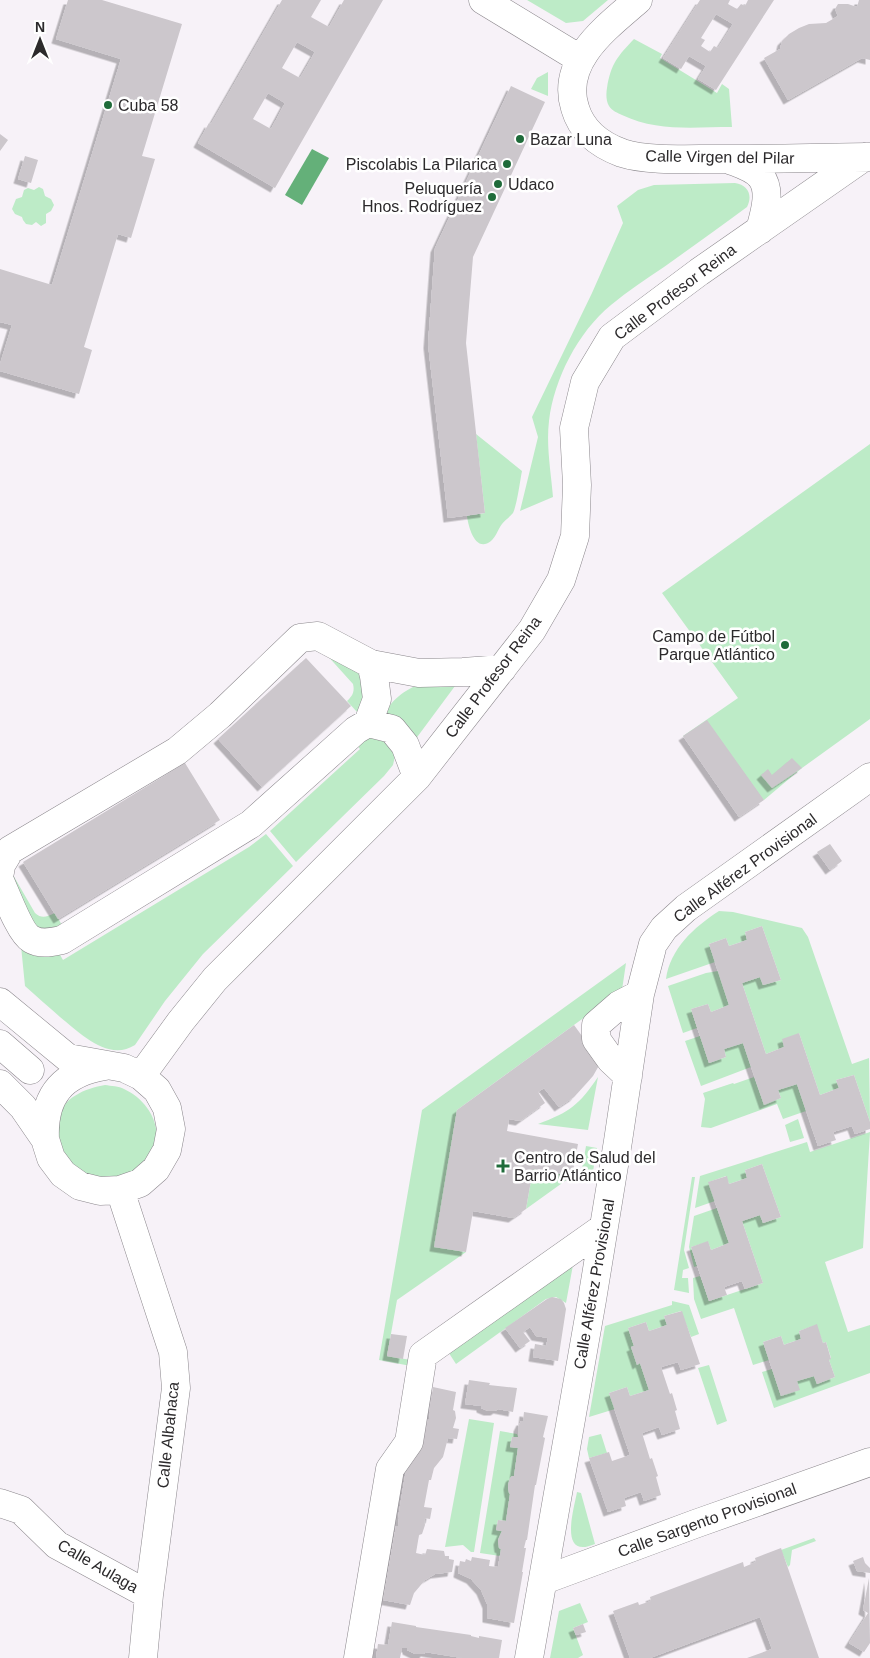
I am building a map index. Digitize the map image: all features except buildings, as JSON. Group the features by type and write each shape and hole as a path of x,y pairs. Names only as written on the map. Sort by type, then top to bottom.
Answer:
{"street":[{"path":"483,0 580,59"},
{"name":"Calle Virgen del Pilar","path":"638,0 596,39 580,59 574,76 573,103 577,114 590,135 624,153 669,159 867,157"},
{"name":"Calle Profesor Reina","path":"141,1076 181,1021 215,979 417,778 532,630 560,580 575,536 577,485 574,428 585,382 612,337 699,272 867,157"},
{"path":"728,159 747,167 761,177 766,191 765,211 760,230"},
{"path":"0,872 0,865 10,850 177,751 220,714 300,638 318,636 371,664 419,673 502,669"},
{"path":"368,723 377,699 371,664"},
{"path":"0,881 23,932 32,940 45,943 62,940 251,824 356,730 368,723 399,689 419,673"},
{"path":"368,723 392,729 405,744 417,778"},
{"name":"Calle Alférez Provisional","path":"530,1658 604,1228 600,1191 628,1076 640,994 653,944 664,928 686,908 870,777"},
{"path":"628,1076 611,1060 596,1039 596,1024 619,1005 640,994"},
{"path":"0,1002 68,1058 124,1068 141,1076 157,1090 167,1108 171,1130 167,1150 156,1169 140,1183 120,1190 100,1191 80,1186 63,1174 51,1158 45,1140 24,1106 0,1084"},
{"path":"0,1044 30,1070"},
{"path":"45,1140 44,1121 49,1104 58,1089 71,1077 87,1069 105,1066"},
{"name":"Calle Albahaca","path":"120,1190 173,1352 176,1388 149,1595 143,1658"},
{"path":"358,1658 390,1470 408,1442 423,1356 604,1228"},
{"name":"Calle Sargento Provisional","path":"544,1580 694,1524 870,1462"},
{"name":"Calle Aulaga","path":"0,1503 21,1510 57,1545 149,1595"}],"shaded area":[{"path":"527,0 608,0 583,21 566,23"},
{"path":"634,39 662,54 660,58 717,93 722,84 729,89 732,127 690,128 662,126 635,120 612,109 608,104 606,95 611,72 619,55"},
{"path":"548,72 548,96 531,89 537,78"},
{"path":"312,149 329,158 302,205 285,195"},
{"path":"735,183 743,186 748,191 749,203 747,207 617,300 599,316 578,342 569,357 556,389 549,421 548,449 553,497 520,511 538,437 532,417 592,293 623,223 617,206 638,190 654,185"},
{"path":"39,187 43,189 45,196 51,199 54,205 51,211 46,214 46,223 41,226 36,222 32,225 26,224 22,217 15,214 12,209 16,199 22,197 24,190 28,188 34,190"},
{"path":"476,434 522,471 513,513 502,524 493,539 485,544 481,544 473,537 467,516 485,513"},
{"name":"Campo de Fútbol Parque Atlántico","path":"870,444 870,719 802,768 764,800 683,736 738,698 662,593"},
{"path":"316,643 365,667 366,705 357,712 347,701 353,694 353,684"},
{"path":"421,684 453,684 455,686 412,744 385,717 390,706 399,696"},
{"path":"364,736 388,742 395,756 393,765 296,862 270,831 360,749 354,742"},
{"path":"266,834 293,866 203,954 165,1001 135,1045 115,1050 95,1043 76,1031 25,986 21,946 56,948 63,960 249,847"},
{"path":"9,868 35,913 44,917 55,913 63,927 52,933 33,930"},
{"path":"719,911 733,912 802,928 808,937 852,1064 869,1058 870,1122 854,1075 836,1080 839,1088 820,1095 799,1033 784,1047 766,1054 742,983 760,977 763,985 781,980 762,926 745,932 747,940 729,946 726,938 709,944 715,962 666,979 672,958 685,940 701,924"},
{"path":"626,963 622,990 457,1110 435,1247 466,1252 397,1300 387,1356 411,1360 411,1366 379,1360 422,1110"},
{"path":"718,971 729,1005 711,1012 708,1004 691,1009 697,1028 683,1033 668,986 706,973"},
{"path":"700,1036 709,1063 726,1057 724,1049 743,1043 751,1067 701,1086 685,1041"},
{"path":"598,1077 588,1130 538,1124 558,1116 573,1106"},
{"path":"754,1077 764,1104 781,1098 778,1090 797,1084 806,1111 783,1119 777,1104 711,1128 701,1127 705,1099 703,1093"},
{"path":"105,1085 122,1088 144,1104 156,1126 156,1142 139,1173 90,1183 57,1148 58,1120 64,1106 75,1095"},
{"path":"798,1119 804,1138 790,1142 785,1125"},
{"path":"870,1132 863,1248 825,1262 848,1332 870,1325 870,1373 774,1408 762,1372 772,1369 781,1396 797,1381 814,1376 817,1384 835,1377 829,1360 831,1358 826,1342 823,1343 816,1325 799,1331 801,1339 784,1345 781,1336 763,1342 769,1360 753,1365 734,1308 701,1319 694,1299 693,1278 700,1276 709,1301 763,1283 742,1221 760,1215 763,1223 781,1217 762,1164 745,1170 747,1178 729,1184 726,1176 709,1182 715,1201 695,1208 700,1176 807,1142 810,1152"},
{"path":"586,1146 597,1148 591,1183 580,1181"},
{"path":"533,1169 572,1176 526,1209"},
{"path":"692,1177 695,1177 684,1250 689,1268 683,1270 682,1278 688,1278 689,1293 674,1290"},
{"path":"717,1208 729,1243 711,1250 708,1242 691,1247 697,1266 694,1267 689,1247 694,1216"},
{"path":"575,1254 566,1303 556,1297 546,1299 456,1364 445,1347"},
{"path":"672,1301 689,1305 699,1334 691,1337 681,1311 664,1316 667,1325 649,1331 646,1322 628,1328 634,1346 631,1347 637,1364 640,1363 649,1390 630,1396 627,1387 609,1393 615,1409 589,1417 605,1326 672,1305"},
{"path":"709,1365 727,1421 717,1425 698,1368"},
{"path":"469,1419 494,1423 474,1552 471,1552 463,1545 445,1547"},
{"path":"500,1431 517,1434 518,1437 512,1437 510,1447 518,1448 514,1476 512,1476 508,1484 510,1494 506,1521 498,1520 496,1530 502,1531 498,1540 499,1548 501,1549 500,1556 480,1553"},
{"path":"601,1434 607,1453 589,1458 587,1449 589,1437"},
{"path":"577,1492 581,1493 595,1544 583,1547 576,1545 572,1539 571,1530"},
{"path":"814,1538 816,1541 792,1550 788,1567 781,1550"},
{"path":"580,1603 588,1622 573,1628 583,1655 578,1658 550,1658 559,1611"}],"place":[{"name":"Cuba 58","path":"108,105"},
{"name":"Bazar Luna","path":"520,139"},
{"name":"Piscolabis La Pilarica","path":"507,164"},
{"name":"Udaco","path":"498,184"},
{"name":"Peluquería Hnos. Rodríguez","path":"492,197"},
{"name":"Campo de Fútbol Parque Atlántico","path":"785,645"},
{"name":"Centro de Salud del Barrio Atlántico","path":"503,1166"}]}
